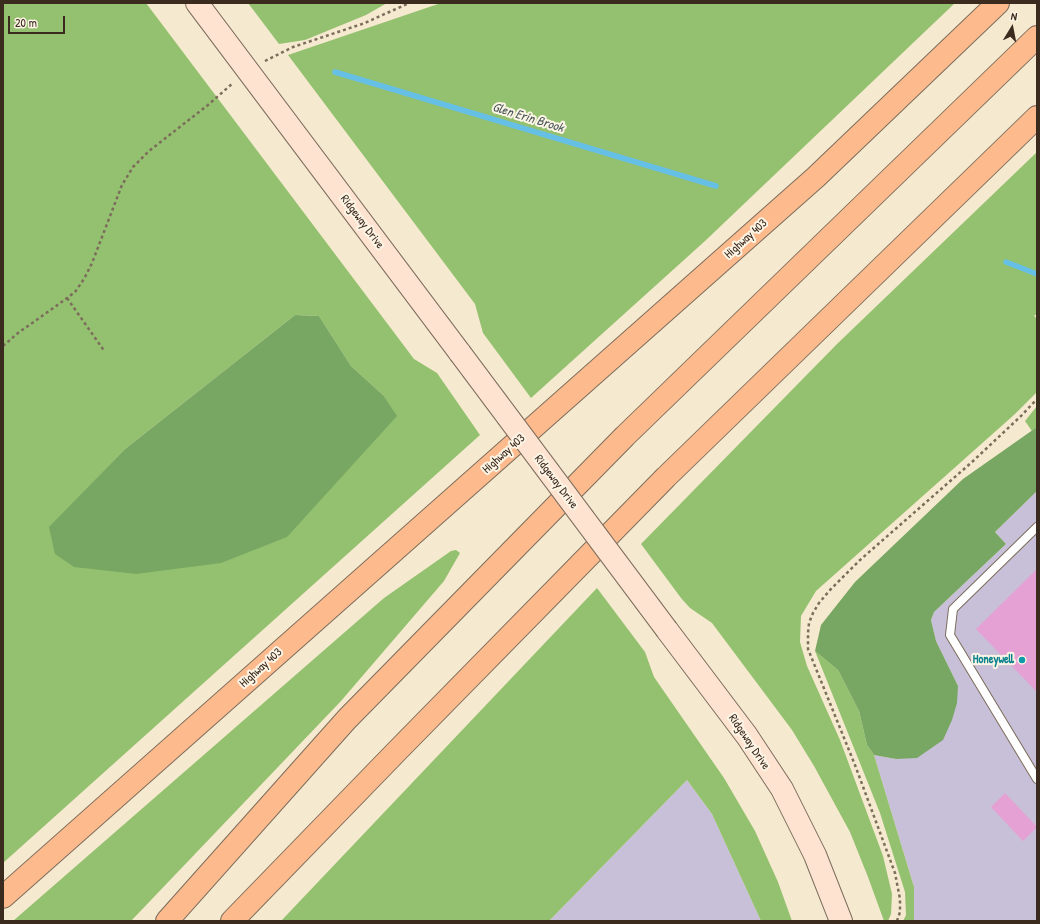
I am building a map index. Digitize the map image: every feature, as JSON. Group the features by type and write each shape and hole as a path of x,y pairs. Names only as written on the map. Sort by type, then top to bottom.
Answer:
{"highway":[{"name":"Highway 403","path":"3,897 816,177 998,3"},
{"path":"167,921 347,719 625,436 1037,37"},
{"path":"232,921 666,477 1037,117"}],"street":[{"name":"Ridgeway Drive","path":"197,3 747,736 782,789 815,855 841,921"}],"lane":[{"path":"1037,527 953,609 950,635 1037,779"}],"path":[{"path":"3,346 75,292 90,268 116,198 124,181 133,167 149,151 208,105 248,70 293,47 365,23 408,3"},
{"path":"67,298 105,352"},
{"path":"897,921 900,912 900,899 895,873 855,765 808,649 808,633 810,623 813,613 819,603 860,560 972,462 1037,399"}],"shaded area":[{"path":"1037,491 1037,921 914,921 914,887 874,755 896,759 958,686 936,641 931,620 934,612 1006,544 995,532"},
{"path":"687,780 712,814 761,921 549,921"}],"green space":[{"path":"3,3 146,3 414,359 437,373 480,435 3,863","holes":["295,315 319,316 351,366 383,395 50,527 125,449"]},
{"path":"248,3 387,3 366,15 305,40 279,44"},
{"path":"441,3 955,3 705,241 531,398 483,333 475,304 288,55"},
{"path":"1037,152 1037,315 1034,315 1037,320 1037,392 1015,414 816,591 801,616 800,642 807,666 840,740 883,856 892,894 891,914 888,921 884,921 850,832 814,766 792,730 712,623 690,608 681,598 641,544 837,344"},
{"path":"295,315 319,316 351,366 383,395 397,416 287,537 221,563 136,574 74,567 55,554 49,527 125,449"},
{"path":"1037,406 1037,427 1032,431 1025,421"},
{"path":"1037,427 1037,491 995,532 1006,544 934,612 931,620 936,641 958,686 957,703 952,720 943,740 917,758 896,759 874,755 867,745 859,711 838,670 815,651 821,625 855,582 963,479"},
{"path":"456,550 460,553 444,581 341,701 131,921 13,921 384,598 451,551"},
{"path":"597,588 645,652 654,677 724,778 755,831 778,882 792,921 761,921 712,814 687,780 549,921 281,921"},
{"path":"815,651 838,670 859,711 867,745 874,755 914,887 914,921 903,921 906,915 905,892 880,813"}],"building":[{"name":"Honeywell","path":"1037,569 1037,692 976,629"},
{"path":"1005,793 1037,827 1023,841 991,807"}],"waterway":[{"name":"Glen Erin Brook","path":"335,72 716,186"},
{"name":"Glen Erin Brook","path":"1006,262 1037,274"}],"place":[{"name":"Honeywell","path":"1022,660"}]}
